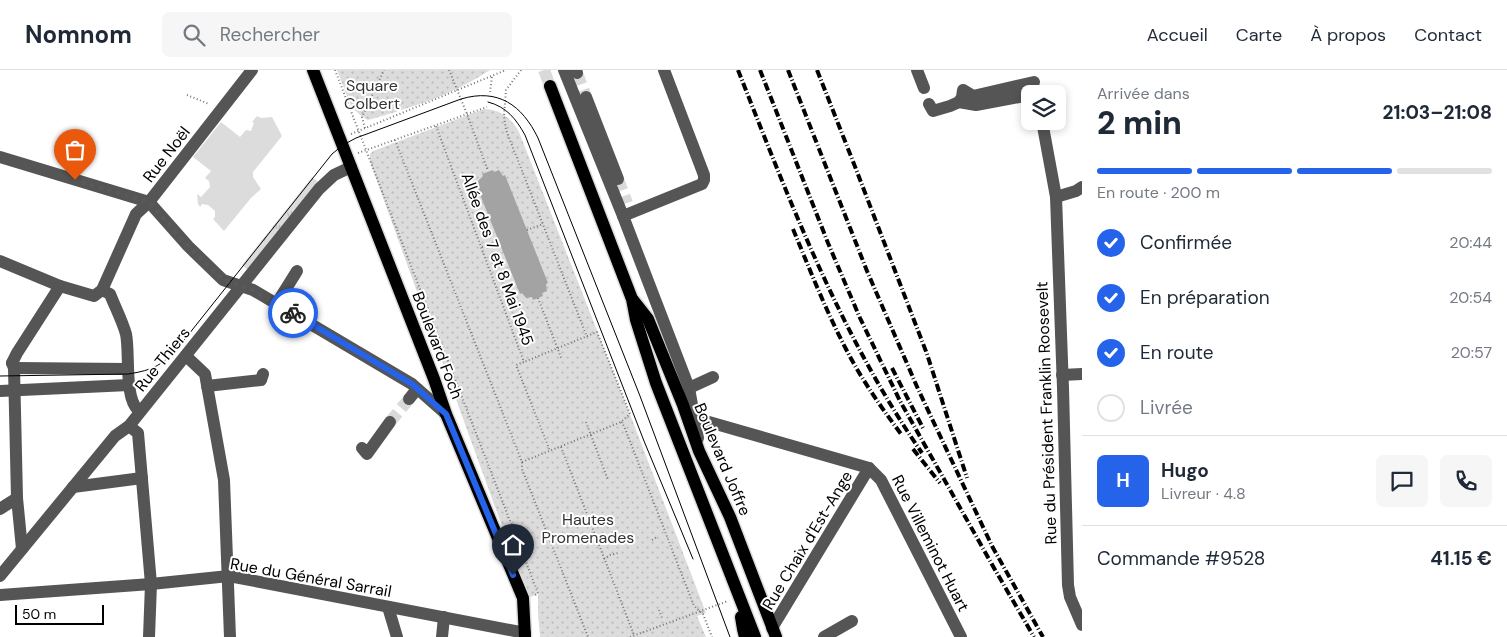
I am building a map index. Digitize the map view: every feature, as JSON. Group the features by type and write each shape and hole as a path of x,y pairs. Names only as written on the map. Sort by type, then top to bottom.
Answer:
{"main road":[{"name":"Boulevard Foch","path":"313,70 446,414 523,598 525,635"},
{"name":"Boulevard Joffre","path":"550,86 632,299 636,320 656,383 735,584 733,599"},
{"name":"Boulevard Joffre","path":"632,299 648,319 700,451 730,517 774,633"},
{"path":"733,599 746,637"},
{"path":"733,599 755,637"}],"street":[{"name":"Rue Noël","path":"102,290 136,214 149,202 252,70"},
{"path":"627,211 693,182 702,184 704,180 704,175 664,70"},
{"path":"917,70 924,88"},
{"path":"569,71 627,211 689,388 700,451"},
{"path":"930,104 933,110 950,106 961,96 973,96 1034,82"},
{"path":"961,96 976,105 1021,97"},
{"path":"586,97 618,179"},
{"name":"Rue du Président Franklin Roosevelt","path":"1044,130 1056,197 1072,375 1068,585 1070,597 1082,624"},
{"path":"0,157 149,202 188,246 223,280 253,290 277,303 446,414"},
{"name":"Rue Thiers","path":"0,576 115,436 129,426 319,189 334,175 351,166"},
{"path":"1056,197 1076,191 1082,187"},
{"path":"0,261 60,286 94,296 102,290 110,294 126,335 129,385 134,406 138,410"},
{"path":"277,303 297,271"},
{"path":"22,549 17,498 14,391 9,365 60,286"},
{"path":"186,356 204,374 224,480 230,637"},
{"path":"9,365 127,369"},
{"path":"207,386 261,380 263,374"},
{"path":"689,388 713,377"},
{"path":"413,391 434,379"},
{"path":"0,391 129,385"},
{"name":"Rue Villeminot Huart","path":"695,418 869,468 881,480 961,637"},
{"path":"362,448 367,454 390,422"},
{"path":"129,426 138,433 150,584 148,637"},
{"name":"Rue Chaix d'Est-Ange","path":"774,633 869,468"},
{"path":"73,487 142,478"},
{"path":"0,509 17,498"},
{"name":"Rue du Général Sarrail","path":"0,595 229,576 444,617 525,635"},
{"path":"388,607 397,637"},
{"path":"442,637 444,617"},
{"path":"824,637 852,622"}],"path":[{"path":"335,70 538,593 528,598 523,598"},
{"path":"365,128 362,117 384,70"},
{"path":"449,70 488,171"},
{"path":"347,135 506,70"},
{"path":"521,70 506,90 504,116 506,130 587,337"},
{"path":"490,92 492,76"},
{"path":"187,94 220,111"},
{"path":"358,154 487,107"},
{"name":"Allée des 7 et 8 Mai 1945","path":"436,126 524,362 516,365 550,451"},
{"path":"395,140 522,462 522,469 588,637"},
{"path":"527,230 543,224"},
{"path":"482,247 499,241"},
{"path":"538,298 562,360"},
{"path":"522,462 621,422 630,414 597,332 524,362"},
{"path":"586,422 608,480"},
{"path":"621,422 694,606 702,614 712,637"},
{"path":"561,447 634,636"},
{"path":"652,540 657,537"},
{"path":"604,559 610,555 618,554"},
{"path":"630,637 733,599"},
{"path":"659,610 662,618"}],"green space":[{"name":"Square Colbert","path":"337,70 490,70 446,94 368,120 351,106"},
{"name":"Hautes Promenades","path":"484,109 490,109 504,115 519,132 706,613 697,616 706,637 540,637 538,594 528,598 370,162 370,154 373,151"},
{"path":"257,116 261,118 272,117 282,136 253,172 253,177 261,189 251,198 224,231 213,219 215,211 208,205 202,204 200,207 198,204 197,194 201,197 210,187 209,181 205,178 211,171 193,157 221,122 240,137 246,130 251,131 254,123 252,122"},
{"path":"312,177 319,183 249,271 242,265"}],"shaded area":[{"path":"493,170 494,172 499,170 503,176 505,175 548,283 546,284 547,291 542,293 543,296 533,300 532,297 526,298 522,293 520,294 477,187 479,186 478,181 483,176 482,174"}],"tunnel":[{"path":"544,70 550,86"},
{"path":"577,73 586,97"},
{"path":"618,179 627,203"},
{"path":"390,422 409,399"}],"tram line":[{"path":"0,376 128,374 145,371 158,365 169,357 181,344 332,154 343,145 356,138 461,99 474,96 497,98 516,108 532,126 538,138 640,396 730,637"},
{"path":"488,102 506,110 525,135 644,441 693,559"}],"railway":[{"path":"738,70 777,169 842,315 866,362 922,453"},
{"path":"760,70 828,243 860,318 900,401 1034,637"},
{"path":"788,70 867,271 918,389 992,546 1043,637"},
{"path":"817,70 927,354 967,478"},
{"path":"793,229 825,306 847,351 872,393 901,434"},
{"path":"892,368 924,430"},
{"path":"913,449 940,483"}],"way so far":[{"path":"75,180 149,202 188,246 223,280 253,290 293,313"}],"route":[{"path":"293,313 412,384 446,414 513,575"}]}
